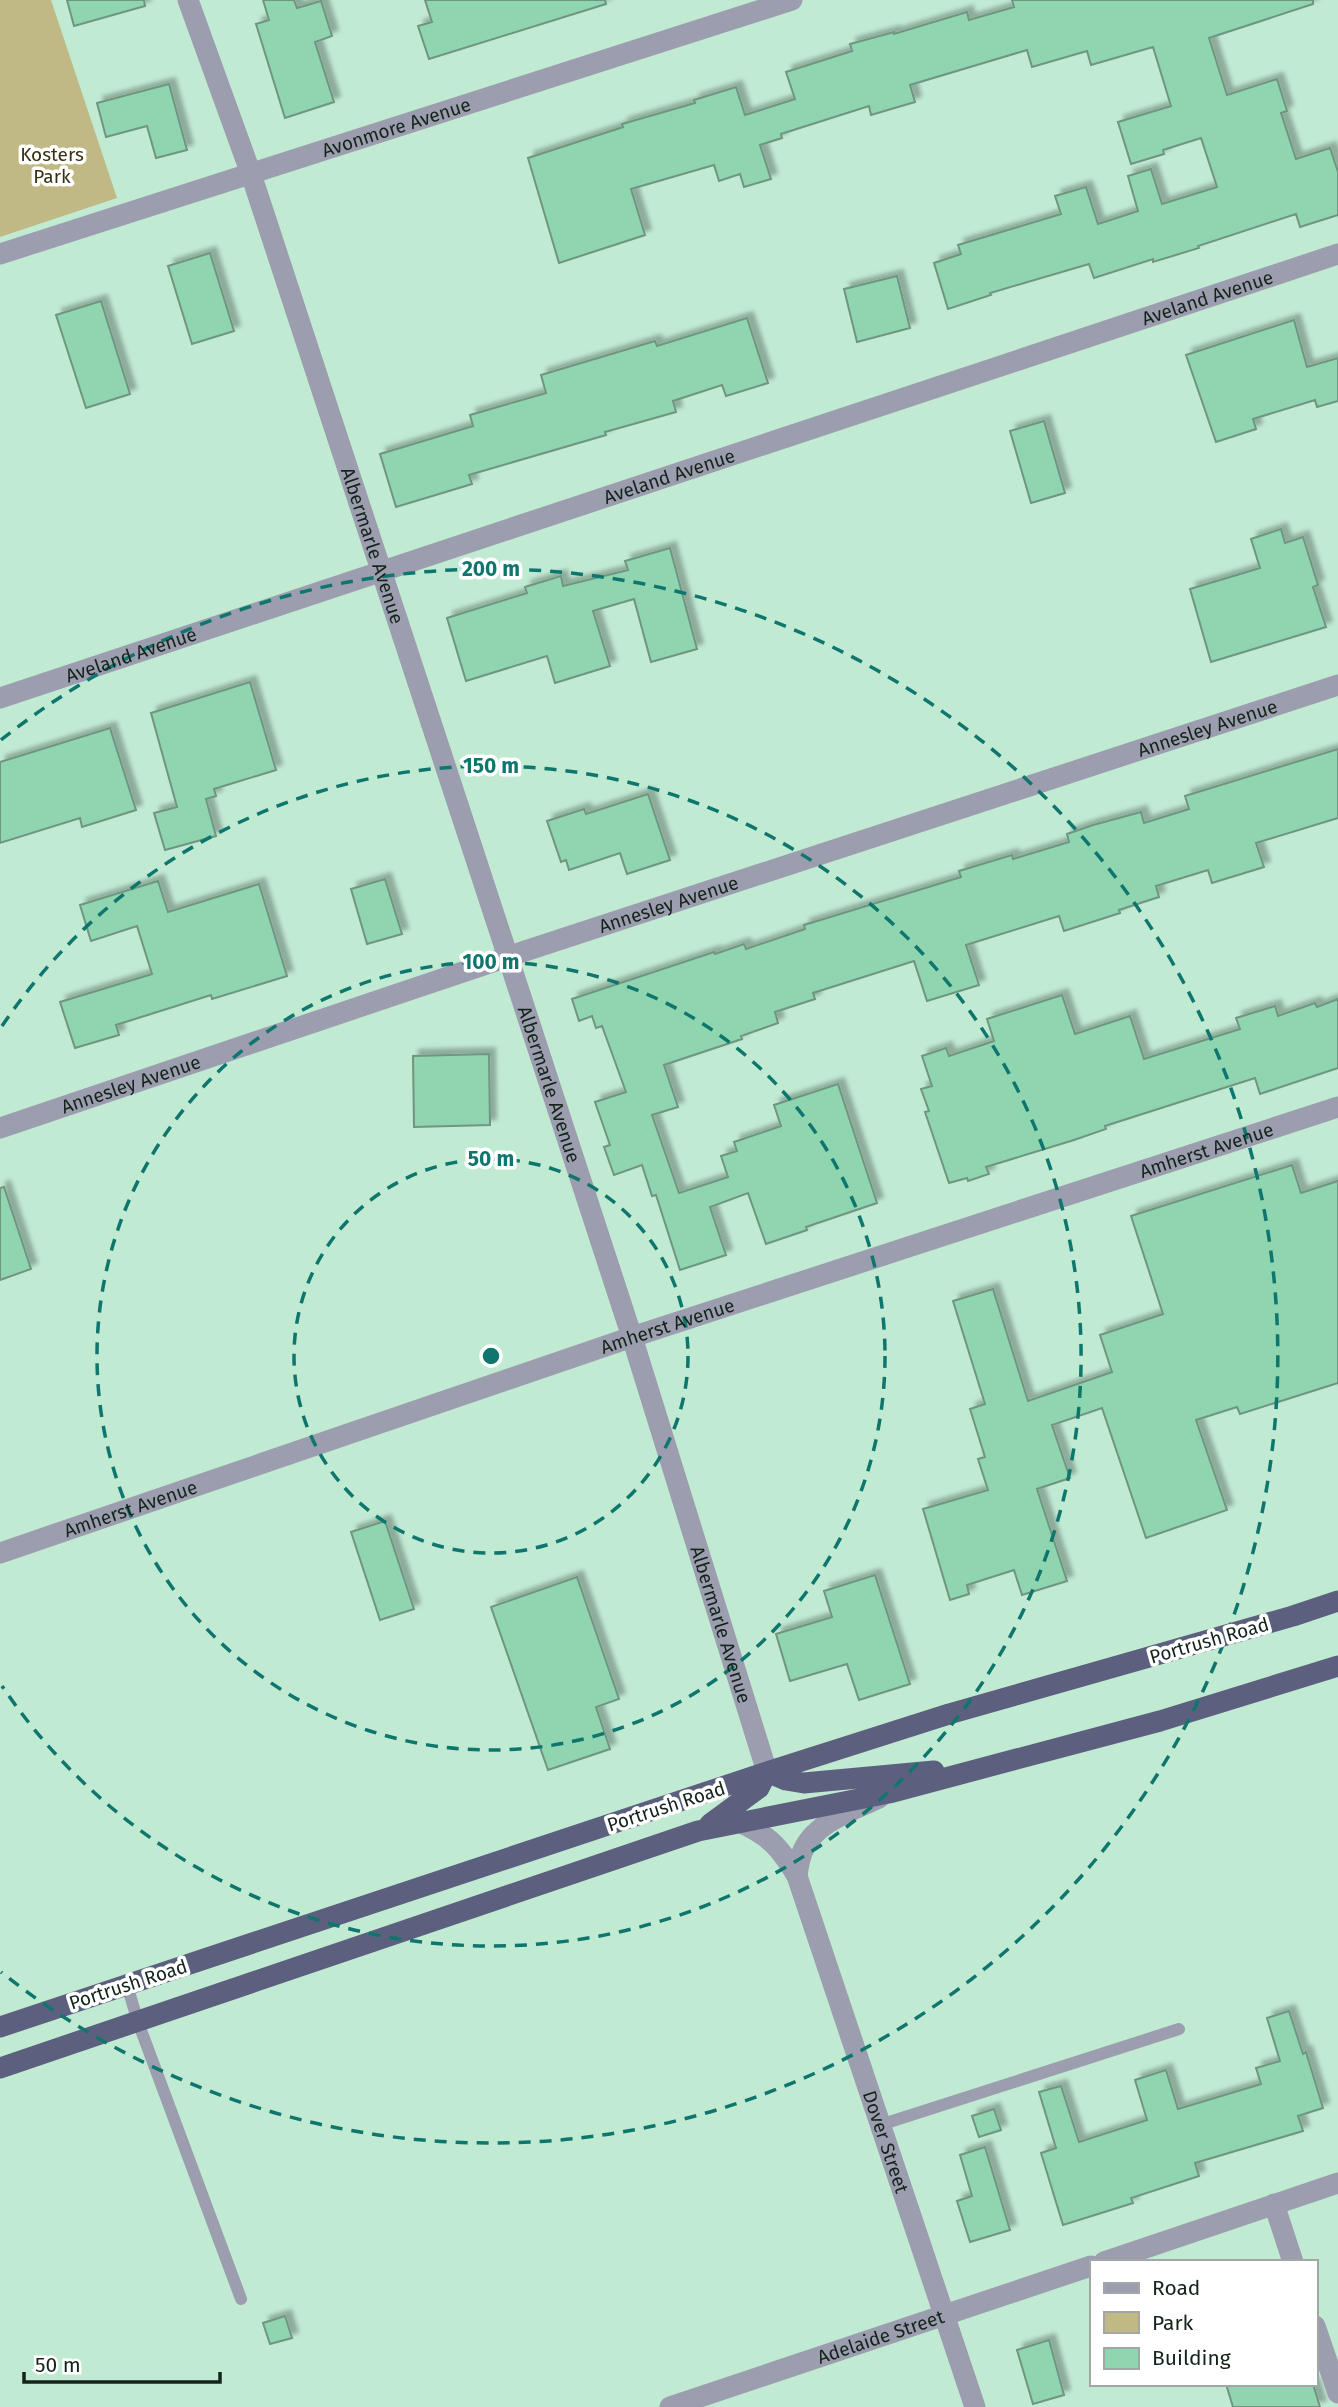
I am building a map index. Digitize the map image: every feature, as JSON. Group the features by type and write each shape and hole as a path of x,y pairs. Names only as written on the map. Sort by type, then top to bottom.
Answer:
{"highway":[{"name":"Portrush Road","path":"0,2027 766,1772 950,1714 1338,1601"},
{"name":"Portrush Road","path":"0,2068 698,1831 889,1793 1160,1721 1338,1666"},
{"path":"698,1831 759,1788 766,1772 786,1780 804,1783 990,1766"}],"street":[{"name":"Albermarle Avenue","path":"188,0 251,174 632,1337 766,1772"},
{"name":"Avonmore Avenue","path":"0,254 792,0"},
{"name":"Aveland Avenue","path":"0,698 1338,254"},
{"name":"Annesley Avenue","path":"0,1128 508,957 1338,685"},
{"name":"Amherst Avenue","path":"0,1553 632,1337 1338,1107"},
{"path":"797,1876 802,1851 817,1832 827,1824 889,1793"},
{"name":"Dover Street","path":"741,1823 757,1830 781,1849 797,1876 975,2407"},
{"path":"1110,2260 1338,2183"},
{"path":"1274,2204 1292,2260"},
{"name":"Adelaide Street","path":"670,2407 1090,2266"},
{"path":"1317,2332 1338,2393"}],"lane":[{"path":"127,1985 138,2022 241,2299"},
{"path":"880,2125 1179,2029"}],"green space":[{"name":"Kosters Park","path":"0,0 51,0 117,198 0,237"}],"building":[{"path":"67,0 144,0 145,6 74,26"},
{"path":"263,0 294,0 297,8 321,1 332,36 315,42 334,102 285,118 256,24 269,20"},
{"path":"425,0 605,0 606,4 429,59 418,26 432,22"},
{"path":"1012,0 1313,0 1313,4 1209,38 1227,95 1277,79 1287,111 1281,113 1296,159 1330,148 1338,172 1338,215 1300,227 1296,214 1153,262 1153,259 1094,278 1089,264 990,293 991,295 948,309 934,263 961,254 958,245 1061,214 1055,196 1086,187 1098,224 1138,211 1128,176 1151,169 1162,204 1217,187 1201,138 1163,150 1164,154 1131,164 1118,122 1171,106 1153,47 1091,65 1087,51 1032,67 1027,50 910,85 915,102 871,115 869,106 781,134 782,138 760,145 771,179 744,187 740,174 719,181 714,165 631,189 645,235 559,263 528,158 736,87 745,115 795,99 786,72 852,51 850,44 967,12 969,20 1014,7"},
{"path":"169,84 187,150 156,158 147,126 106,137 97,103"},
{"path":"210,253 234,331 192,344 168,266"},
{"path":"897,276 910,328 857,342 844,289"},
{"path":"101,301 130,394 86,408 56,315"},
{"path":"747,318 768,383 726,396 722,385 673,401 676,412 469,475 472,484 396,507 380,454 473,426 470,415 546,393 541,375 655,341 657,346"},
{"path":"1294,320 1307,367 1338,358 1338,401 1317,407 1315,400 1253,419 1256,429 1216,442 1186,355"},
{"path":"1044,421 1065,493 1031,503 1010,431"},
{"path":"1281,529 1285,543 1303,537 1318,585 1313,587 1326,627 1211,662 1190,589 1260,568 1251,539"},
{"path":"670,548 697,649 651,662 634,599 593,611 610,666 555,683 547,656 466,681 447,618 527,593 525,587 561,576 563,586 628,570 625,561"},
{"path":"250,682 276,770 214,789 216,796 206,799 216,836 165,850 154,813 177,807 151,713"},
{"path":"110,728 136,810 82,827 80,818 0,843 0,762"},
{"path":"1338,749 1338,818 1256,843 1264,867 1212,883 1208,870 1156,886 1159,897 1064,931 1059,916 966,945 979,985 927,1001 914,961 813,993 815,999 775,1012 778,1023 741,1036 742,1039 664,1065 678,1107 652,1115 679,1193 728,1177 721,1156 737,1151 734,1142 781,1126 774,1105 838,1084 877,1203 766,1244 748,1193 710,1207 726,1255 680,1270 656,1195 652,1196 642,1165 614,1175 604,1147 610,1145 595,1102 626,1092 602,1026 596,1028 592,1016 579,1021 572,999 714,952 715,954 744,944 746,949 805,929 804,925 961,877 959,871 1012,855 1013,859 1069,842 1067,834 1093,825 1141,812 1144,823 1189,809 1185,796"},
{"path":"648,794 670,860 627,874 620,853 569,870 566,860 561,862 547,821 584,809 586,814"},
{"path":"385,879 402,934 367,944 351,889"},
{"path":"158,881 168,912 259,884 287,976 212,999 211,995 116,1025 119,1035 75,1048 60,1002 152,974 137,926 91,941 80,905"},
{"path":"1062,995 1075,1034 1130,1016 1144,1059 1240,1029 1236,1018 1275,1006 1278,1016 1315,1003 1317,1007 1338,999 1338,1068 1260,1094 1255,1078 986,1167 989,1174 968,1181 967,1178 949,1183 925,1112 929,1111 921,1089 932,1086 922,1056 946,1048 949,1056 994,1041 987,1019"},
{"path":"489,1054 490,1125 414,1127 413,1056"},
{"path":"1292,1165 1301,1193 1338,1181 1338,1383 1240,1414 1237,1407 1196,1420 1227,1510 1146,1538 1102,1408 1052,1425 1070,1478 1037,1489 1067,1581 1022,1595 1014,1570 967,1585 969,1594 950,1600 923,1509 988,1490 978,1459 985,1457 970,1409 985,1404 953,1301 993,1289 1028,1401 1112,1372 1100,1335 1163,1314 1131,1216"},
{"path":"4,1187 31,1269 0,1280 0,1188"},
{"path":"385,1521 414,1609 380,1620 351,1532"},
{"path":"875,1575 910,1684 859,1700 847,1664 790,1681 776,1634 832,1617 824,1591"},
{"path":"577,1577 619,1699 596,1707 610,1749 548,1770 491,1607"},
{"path":"1289,2011 1303,2054 1306,2052 1323,2108 1298,2116 1303,2131 1195,2163 1199,2176 1131,2198 1133,2203 1063,2225 1041,2153 1056,2148 1039,2092 1061,2086 1079,2142 1147,2120 1135,2080 1166,2070 1178,2109 1261,2084 1256,2068 1280,2061 1267,2018"},
{"path":"994,2109 1001,2130 979,2137 972,2116"},
{"path":"985,2147 1010,2230 970,2242 957,2201 972,2196 960,2155"},
{"path":"285,2316 292,2338 270,2344 263,2323"},
{"path":"1049,2340 1064,2395 1033,2404 1017,2350"},
{"path":"1227,2386 1314,2386 1320,2407 1233,2407"}]}
